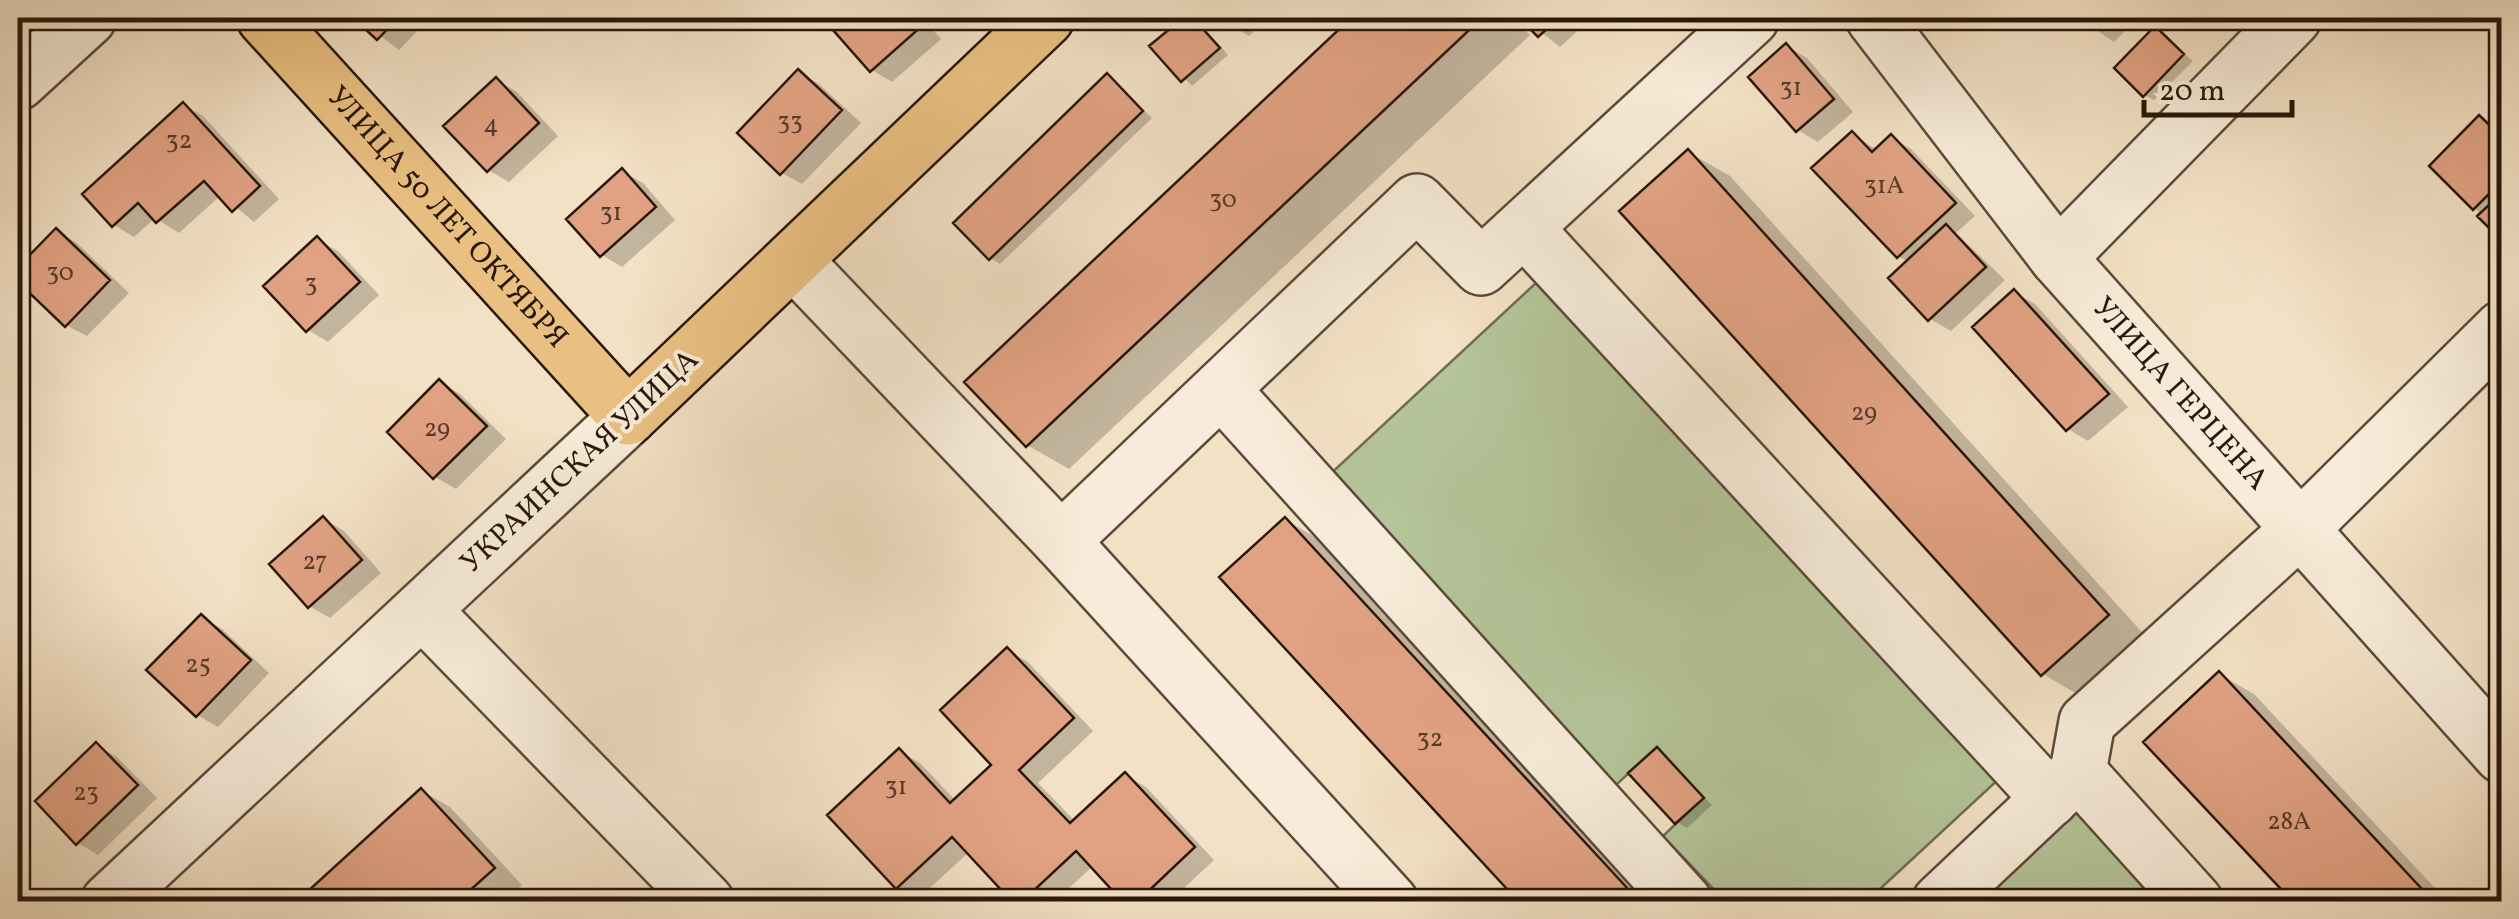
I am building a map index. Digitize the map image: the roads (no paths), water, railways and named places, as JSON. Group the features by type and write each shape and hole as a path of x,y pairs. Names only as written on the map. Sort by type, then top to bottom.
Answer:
{"main road":[{"name":"УЛИЦА 50 ЛЕТ ОКТЯБРЯ","path":"266,18 628,417"},
{"name":"УКРАИНСКАЯ УЛИЦА","path":"628,417 1046,18"}],"street":[{"path":"18,82 88,18"},
{"path":"1061,541 1416,202 1481,267 1751,18"},
{"name":"УЛИЦА ГЕРЦЕНА","path":"1874,18 2058,258 2502,754"},
{"path":"2058,258 2293,18"},
{"path":"1525,229 2064,786 2196,902"},
{"path":"794,262 1061,541 1390,902"},
{"path":"1940,902 2064,786 2087,722 2301,528 2502,328"},
{"path":"1221,389 1684,902"},
{"name":"УКРАИНСКАЯ УЛИЦА","path":"110,902 628,417"},
{"path":"422,610 706,902"}]}
